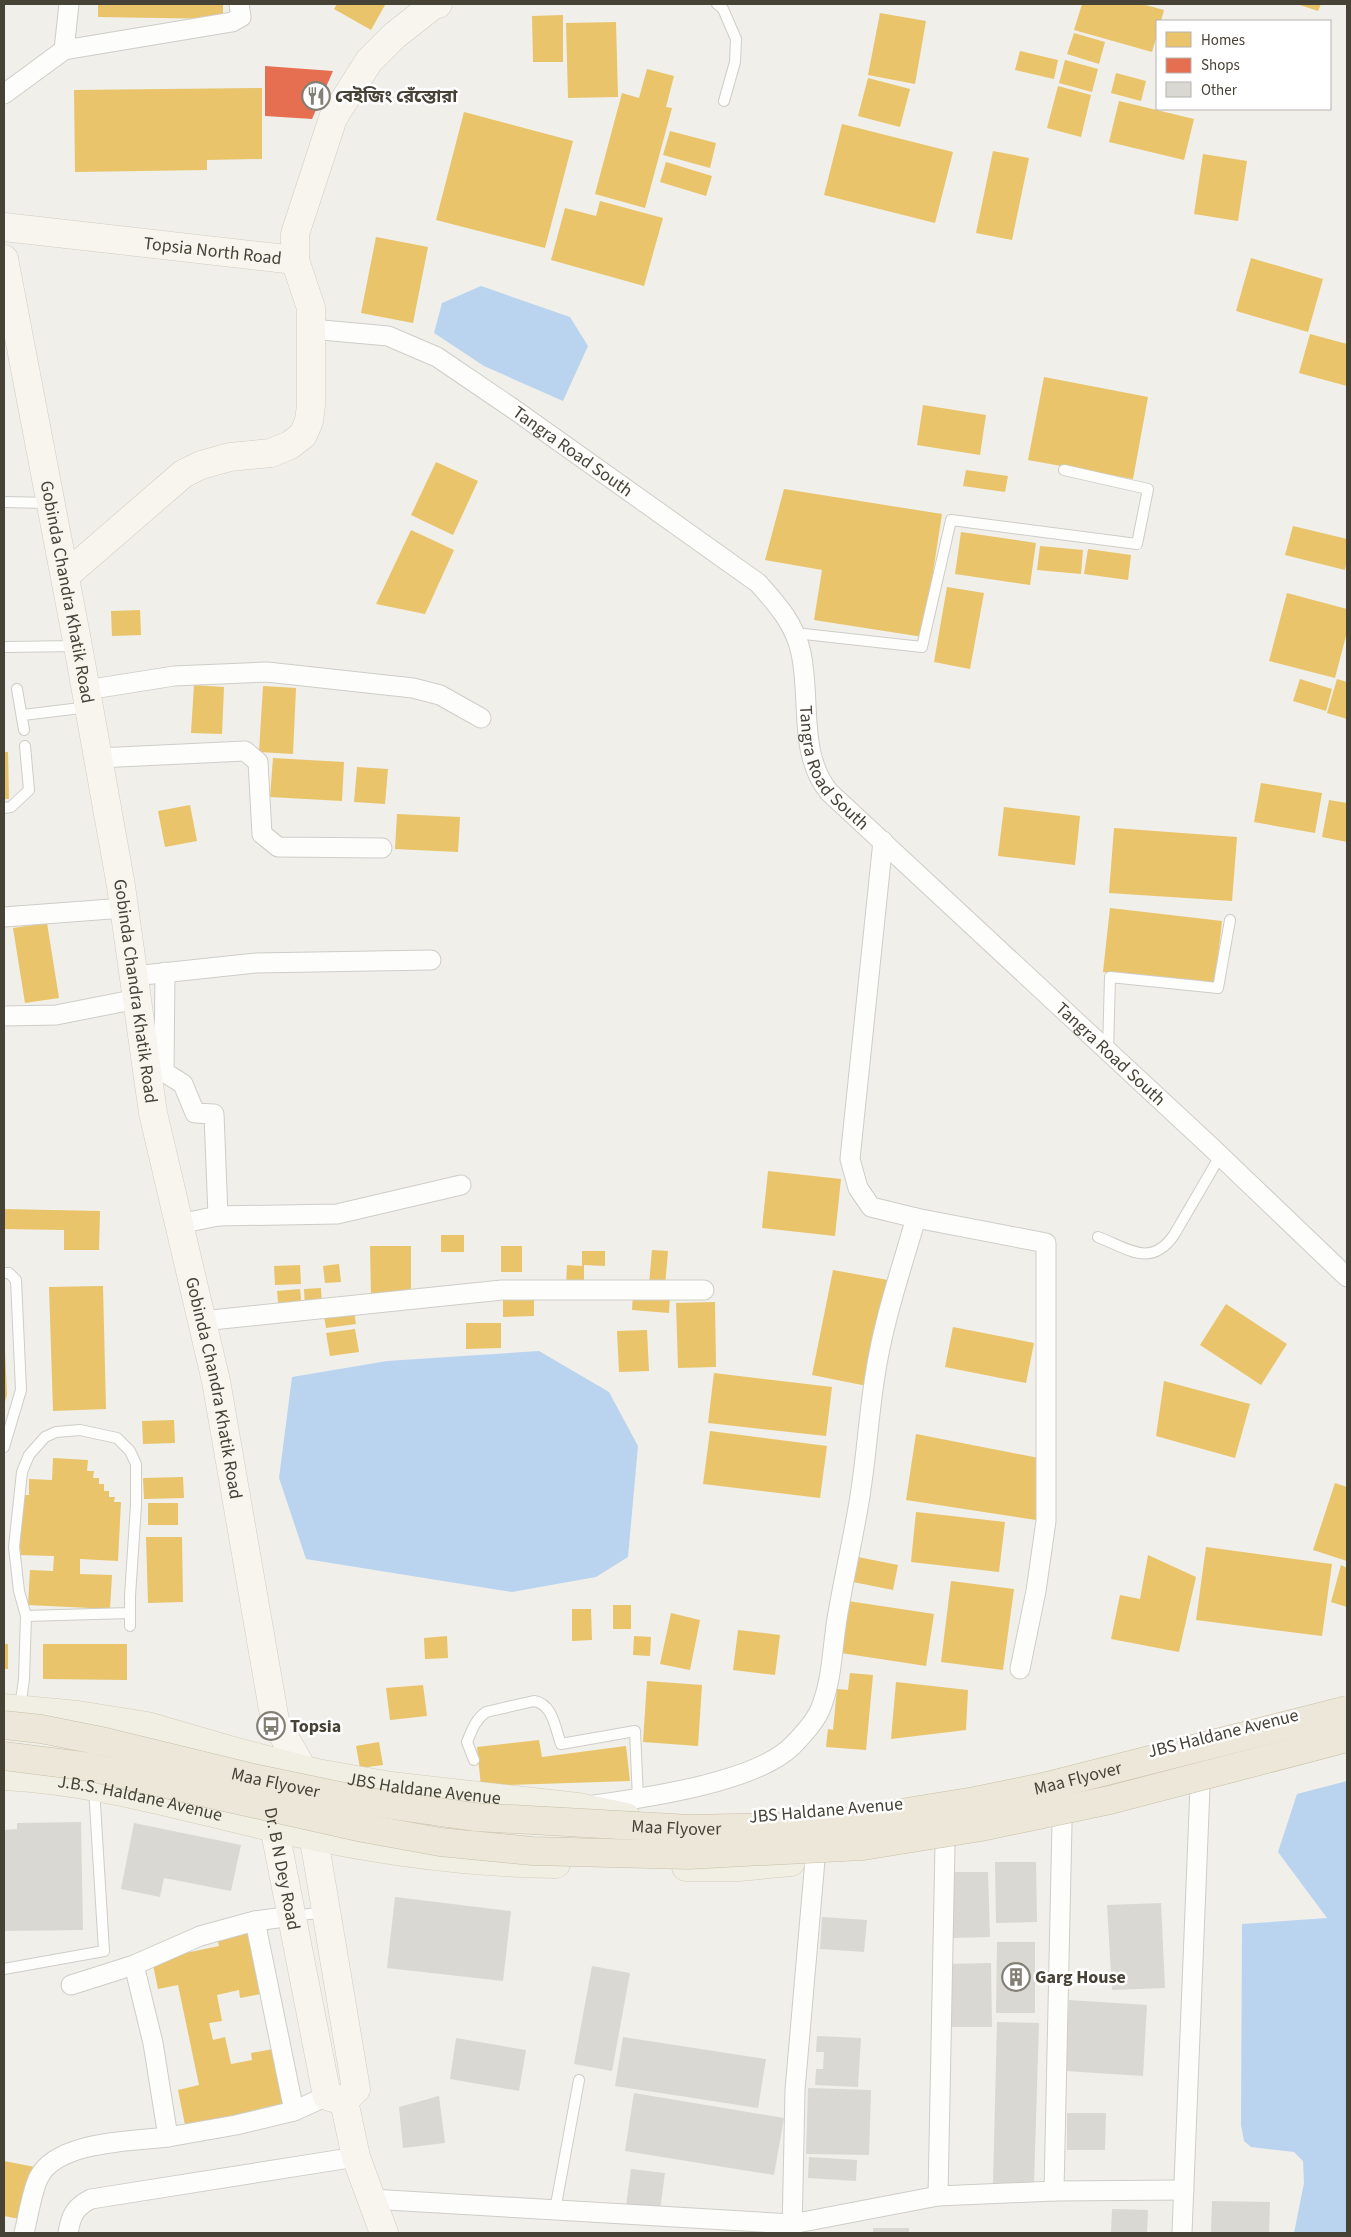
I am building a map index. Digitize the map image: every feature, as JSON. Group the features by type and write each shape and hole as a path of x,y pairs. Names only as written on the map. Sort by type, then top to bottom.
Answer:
{"highway":[{"name":"Maa Flyover","path":"9,1714 41,1729 106,1742 253,1778 401,1806 475,1817 531,1822 691,1828 820,1826 975,1801 1043,1787 1347,1710"},
{"name":"Maa Flyover","path":"4,1756 90,1767 363,1828 440,1842 532,1851 688,1855 863,1846 981,1827 1110,1800 1347,1738"}],"main road":[{"name":"Topsia North Road","path":"4,227 295,260 295,234 333,118 369,61 394,36 432,6 438,4"},
{"name":"Gobinda Chandra Khatik Road","path":"4,259 98,758 124,908 153,1113 216,1381 275,1721"},
{"path":"65,576 184,474 201,465 230,457 271,453 290,446 303,435 309,421 311,405 311,308 295,260"},
{"name":"JBS Haldane Avenue","path":"9,1714 78,1715 147,1726 261,1758 391,1786 578,1807 627,1817 749,1818 858,1810 940,1797 1199,1739 1347,1702"},
{"path":"261,1758 275,1721"},
{"name":"Dr. B N Dey Road","path":"275,1721 302,1768 356,2089 335,2099"},
{"path":"274,1828 395,1851 500,1863 660,1868 739,1867 835,1859 945,1845 1039,1829 1347,1750"},
{"name":"Dr. B N Dey Road","path":"261,1758 292,1916 335,2099 384,2233"},
{"name":"J.B.S. Haldane Avenue","path":"4,1776 30,1777 94,1787 193,1807 274,1828"}],"street":[{"path":"64,50 68,4"},
{"path":"4,94 64,50 232,22 240,17 239,4"},
{"name":"Tangra Road South","path":"311,329 388,336 437,357 523,415 758,582 783,610 795,633 801,653 811,760 818,779 829,792 1108,1051 1347,1277"},
{"path":"87,698 174,676 266,672 413,688 440,695 481,718"},
{"path":"98,758 245,751 258,762 262,834 278,847 382,848"},
{"path":"883,841 850,1160 858,1188 871,1207 916,1218 1046,1243 1046,1521 1036,1591 1020,1669"},
{"path":"4,917 124,908"},
{"path":"4,1016 56,1015 135,988 165,972 256,963 431,960"},
{"path":"165,972 164,1072 184,1084 195,1113 214,1114 218,1216"},
{"path":"179,1224 218,1216 337,1214 461,1185"},
{"path":"578,1807 638,1799 714,1782 760,1767 791,1747 816,1719 828,1681 858,1507 882,1336 916,1218"},
{"path":"202,1321 502,1290 704,1290"},
{"path":"1182,2233 1200,1787"},
{"path":"1054,2191 1062,1823"},
{"path":"938,2196 945,1845"},
{"path":"792,2229 795,2090 814,1860"},
{"path":"71,1985 134,1965 200,1936 255,1921 292,1916"},
{"path":"255,1921 294,2110"},
{"path":"134,1965 153,2043 168,2137"},
{"path":"24,2233 39,2176 57,2158 89,2146 168,2137 236,2125 335,2099"},
{"path":"68,2233 77,2206 91,2199 356,2157"},
{"path":"371,2199 555,2210 792,2229 938,2196 1054,2191 1184,2190"}],"lane":[{"path":"717,4 723,9 736,40 735,62 724,101"},
{"path":"795,633 922,648 952,520 1136,544 1148,489 1064,470"},
{"path":"4,502 51,503"},
{"path":"4,647 78,646"},
{"path":"17,688 24,730"},
{"path":"23,715 87,698"},
{"path":"4,808 11,807 28,790 25,746"},
{"path":"1108,1051 1110,977 1218,988 1230,920"},
{"path":"1098,1237 1140,1253 1151,1254 1166,1247 1220,1156"},
{"path":"4,1273 9,1273 16,1280 20,1390 4,1447"},
{"path":"9,1714 24,1679 26,1616 19,1591 14,1547 22,1472 29,1455 45,1437 56,1432 73,1430 117,1438 130,1451 136,1464 136,1505 129,1613 130,1626"},
{"path":"26,1616 129,1613"},
{"path":"474,1760 467,1742 473,1727 481,1716 486,1712 534,1701 540,1702 548,1708 561,1744 635,1731 638,1799"},
{"path":"4,1969 104,1951 94,1787"},
{"path":"292,1916 326,1912"},
{"path":"555,2210 578,2080"}],"water":[{"path":"481,286 570,317 588,346 563,401 484,366 434,333 442,303"},
{"path":"539,1351 609,1392 638,1446 628,1557 596,1577 512,1592 306,1559 279,1478 292,1377 387,1361"},
{"path":"1347,1781 1347,2233 1294,2233 1304,2183 1303,2161 1294,2152 1251,2147 1244,2141 1241,2125 1242,1924 1327,1918 1278,1852 1297,1794"}],"building: Homes":[{"path":"98,4 223,4 223,19 98,17"},
{"path":"337,4 385,5 371,30 334,9"},
{"path":"1082,4 1142,4 1164,10 1161,20 1156,20 1156,38 1152,52 1074,30"},
{"path":"1297,4 1321,4 1318,11"},
{"path":"880,13 926,21 915,84 868,75"},
{"path":"563,15 563,62 533,62 532,16"},
{"path":"616,22 618,97 568,98 566,23"},
{"path":"1074,33 1105,42 1099,64 1067,54"},
{"path":"1020,51 1058,60 1054,79 1015,70"},
{"path":"1065,60 1098,69 1092,92 1059,83"},
{"path":"647,69 674,76 666,107 672,108 645,208 595,194 622,93 639,98"},
{"path":"1116,73 1146,81 1141,101 1111,93"},
{"path":"868,78 910,89 900,127 858,116"},
{"path":"1058,86 1091,95 1081,137 1047,128"},
{"path":"262,88 262,159 207,160 207,170 75,172 74,90"},
{"path":"1119,101 1194,119 1184,160 1109,142"},
{"path":"464,112 573,141 545,248 436,220"},
{"path":"842,124 953,152 935,223 824,195"},
{"path":"670,131 716,143 710,168 663,155"},
{"path":"993,151 1029,158 1012,240 976,233"},
{"path":"1203,154 1247,161 1238,221 1194,214"},
{"path":"666,162 712,176 706,196 660,182"},
{"path":"600,201 663,218 644,286 551,260 565,208 596,216"},
{"path":"376,237 428,247 413,323 361,313"},
{"path":"1251,258 1323,279 1308,332 1236,311"},
{"path":"1310,334 1347,344 1347,386 1299,373"},
{"path":"1044,377 1148,397 1133,479 1028,460"},
{"path":"923,405 986,415 980,455 917,445"},
{"path":"436,462 478,481 453,535 411,515"},
{"path":"966,470 1008,476 1005,492 963,486"},
{"path":"784,489 942,514 923,637 814,620 822,570 765,560"},
{"path":"1293,526 1347,539 1345,570 1285,555"},
{"path":"411,530 454,550 425,614 376,604"},
{"path":"961,532 1036,543 1030,585 955,574"},
{"path":"1040,546 1083,550 1081,574 1037,570"},
{"path":"1088,549 1131,555 1128,580 1084,574"},
{"path":"947,587 984,593 970,669 934,662"},
{"path":"1287,593 1347,609 1347,632 1335,678 1269,661"},
{"path":"140,610 141,635 112,636 111,611"},
{"path":"1300,679 1332,689 1326,711 1293,701"},
{"path":"1337,679 1347,682 1347,719 1327,713"},
{"path":"194,685 224,687 222,734 191,733"},
{"path":"263,686 296,688 293,754 259,752"},
{"path":"4,752 8,752 9,799 4,799"},
{"path":"273,758 344,762 342,801 270,797"},
{"path":"357,767 388,769 385,804 354,802"},
{"path":"1261,783 1322,793 1315,833 1254,822"},
{"path":"1329,800 1347,803 1347,842 1322,837"},
{"path":"190,805 197,841 165,847 158,811"},
{"path":"1004,807 1080,816 1075,865 998,856"},
{"path":"397,814 460,817 458,852 395,849"},
{"path":"1114,828 1237,837 1232,901 1109,893"},
{"path":"1110,908 1222,921 1215,984 1103,972"},
{"path":"47,923 59,998 25,1003 13,928"},
{"path":"768,1171 841,1179 835,1236 762,1228"},
{"path":"4,1209 100,1211 99,1250 64,1250 64,1230 4,1229"},
{"path":"441,1235 464,1235 464,1252 441,1252"},
{"path":"370,1246 411,1246 411,1296 371,1296"},
{"path":"501,1246 522,1246 522,1272 501,1272"},
{"path":"652,1250 668,1251 665,1286 649,1284"},
{"path":"582,1251 605,1251 605,1266 584,1265 584,1288 566,1287 567,1265 582,1266"},
{"path":"339,1264 341,1282 325,1283 323,1266"},
{"path":"300,1265 301,1284 275,1285 274,1266"},
{"path":"833,1270 888,1280 867,1386 812,1375"},
{"path":"103,1286 106,1409 53,1411 49,1287"},
{"path":"321,1288 322,1306 305,1307 304,1289"},
{"path":"300,1289 302,1309 279,1311 277,1291"},
{"path":"633,1293 670,1296 669,1313 632,1310"},
{"path":"503,1298 534,1298 534,1316 503,1317"},
{"path":"715,1302 716,1367 678,1368 676,1303"},
{"path":"1226,1304 1287,1344 1261,1385 1200,1345"},
{"path":"353,1306 356,1324 326,1328 323,1310"},
{"path":"466,1323 501,1323 501,1348 466,1349"},
{"path":"953,1327 1034,1343 1026,1383 945,1367"},
{"path":"355,1329 359,1352 330,1356 326,1333"},
{"path":"647,1330 649,1371 619,1372 617,1331"},
{"path":"4,1350 7,1395 4,1405"},
{"path":"714,1373 832,1387 826,1436 708,1423"},
{"path":"1164,1381 1250,1404 1235,1458 1156,1436"},
{"path":"174,1420 175,1443 143,1444 142,1421"},
{"path":"710,1431 827,1446 820,1498 703,1484"},
{"path":"916,1434 1039,1458 1036,1520 906,1500"},
{"path":"53,1458 88,1460 87,1471 94,1471 93,1478 99,1478 99,1484 104,1484 104,1491 109,1491 109,1497 115,1497 114,1502 121,1502 118,1561 80,1559 80,1574 112,1575 110,1609 28,1605 30,1570 53,1571 54,1556 18,1555 21,1495 29,1495 29,1479 52,1480"},
{"path":"183,1477 184,1498 144,1499 143,1478"},
{"path":"1335,1483 1347,1487 1347,1561 1313,1550"},
{"path":"148,1503 178,1503 178,1525 148,1525"},
{"path":"916,1512 1005,1522 999,1572 911,1562"},
{"path":"146,1537 182,1537 183,1602 148,1603"},
{"path":"1206,1547 1332,1564 1322,1636 1196,1620"},
{"path":"1148,1555 1196,1577 1179,1652 1111,1639 1120,1595 1140,1599"},
{"path":"858,1557 898,1565 893,1590 853,1582"},
{"path":"1341,1565 1347,1568 1347,1607 1331,1602"},
{"path":"951,1581 1014,1589 1003,1670 941,1662"},
{"path":"848,1601 934,1614 926,1666 841,1653"},
{"path":"613,1605 631,1605 631,1629 613,1629"},
{"path":"572,1609 591,1609 592,1640 572,1641"},
{"path":"671,1613 700,1620 690,1670 660,1664"},
{"path":"738,1630 780,1635 775,1675 733,1670"},
{"path":"447,1636 448,1658 425,1659 424,1638"},
{"path":"634,1636 651,1637 650,1656 633,1655"},
{"path":"4,1644 8,1644 8,1669 4,1669"},
{"path":"43,1644 127,1644 127,1680 43,1679"},
{"path":"850,1673 873,1675 866,1750 826,1747 828,1729 833,1730 837,1689 848,1690"},
{"path":"647,1681 702,1685 698,1746 643,1742"},
{"path":"896,1682 968,1690 966,1730 891,1739"},
{"path":"423,1685 427,1716 390,1720 386,1688"},
{"path":"539,1740 542,1757 626,1746 630,1781 481,1786 477,1747"},
{"path":"379,1742 383,1765 360,1768 356,1746"},
{"path":"249,1930 261,1994 240,1998 239,1990 217,1995 222,2021 209,2023 213,2040 225,2037 231,2064 252,2060 251,2053 273,2049 285,2110 186,2130 178,2090 199,2085 178,1985 158,1989 152,1960 219,1946 217,1937"},
{"path":"4,2161 35,2167 25,2220 4,2216"}],"building: Shops":[{"path":"265,66 333,71 312,119 265,116"}],"building: Other":[{"path":"81,1822 83,1930 4,1931 4,1830 17,1829 17,1823"},
{"path":"134,1823 241,1845 231,1891 164,1878 160,1897 121,1889"},
{"path":"995,1862 1036,1862 1037,1922 996,1923"},
{"path":"950,1872 988,1872 990,1937 951,1938"},
{"path":"395,1897 511,1911 503,1981 387,1968"},
{"path":"1161,1903 1165,1988 1112,1990 1107,1905"},
{"path":"822,1917 867,1920 864,1952 820,1949"},
{"name":"Garg House","path":"997,1942 1035,1942 1035,2013 996,2013"},
{"path":"991,1963 992,2027 948,2027 947,1964"},
{"path":"592,1966 630,1973 612,2071 574,2064"},
{"path":"1069,2000 1147,2005 1143,2076 1065,2071"},
{"path":"997,2022 1039,2023 1034,2184 993,2183"},
{"path":"817,2036 861,2038 858,2087 815,2085 816,2069 823,2069 824,2052 816,2052"},
{"path":"623,2037 766,2059 758,2108 615,2086"},
{"path":"456,2038 526,2050 519,2091 450,2079"},
{"path":"808,2088 871,2090 869,2155 806,2154"},
{"path":"634,2093 784,2118 774,2175 625,2151"},
{"path":"439,2096 445,2143 403,2148 399,2107"},
{"path":"1067,2113 1106,2113 1105,2150 1067,2150"},
{"path":"809,2157 857,2160 856,2181 808,2178"},
{"path":"631,2169 665,2173 660,2210 626,2206"},
{"path":"1212,2201 1270,2202 1269,2233 1211,2233"},
{"path":"1112,2209 1148,2210 1147,2233 1111,2233"},
{"path":"873,2228 909,2228 909,2233 873,2233"}],"place":[{"name":"বেইজিং রেঁস্তোরা","path":"316,96"},
{"name":"Topsia","path":"271,1726"},
{"name":"Garg House","path":"1016,1977"}]}
